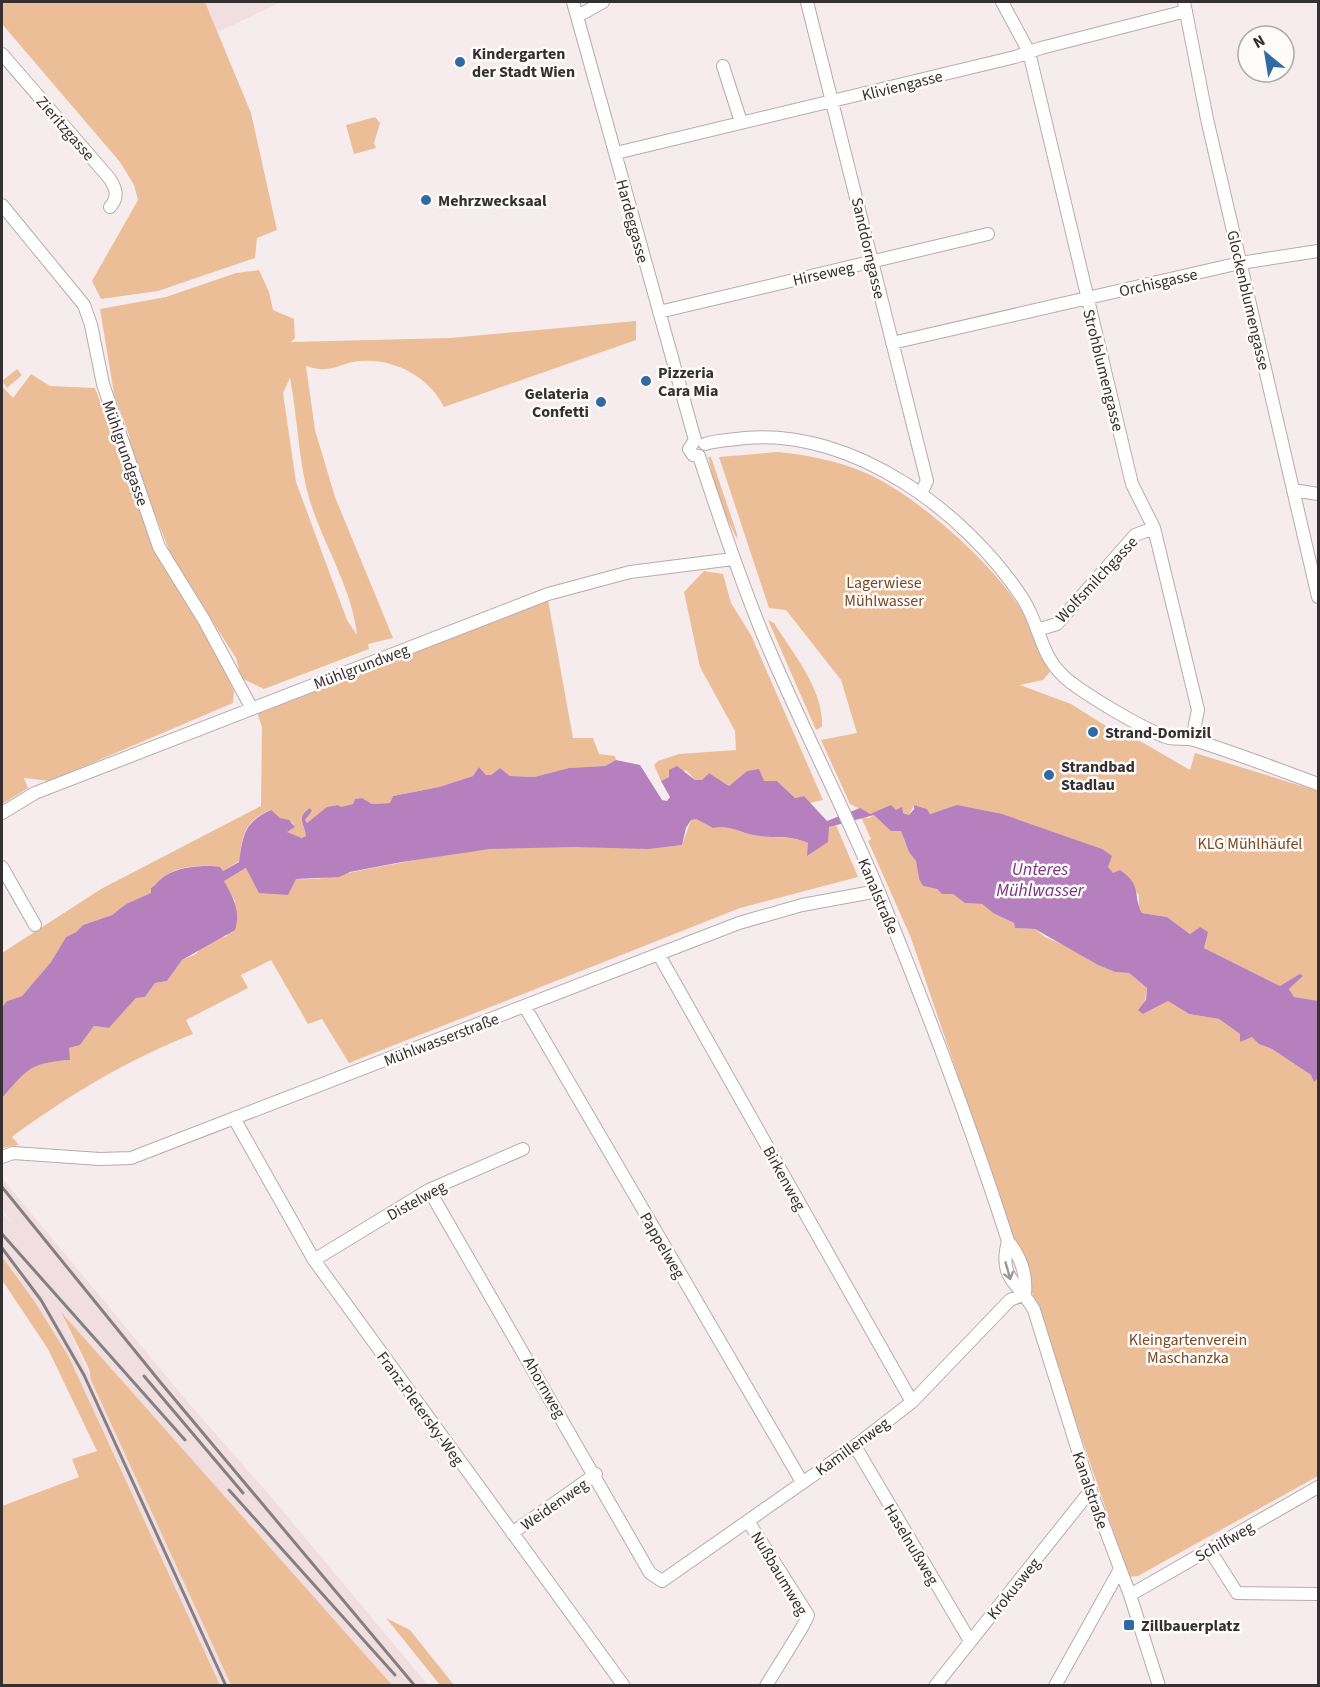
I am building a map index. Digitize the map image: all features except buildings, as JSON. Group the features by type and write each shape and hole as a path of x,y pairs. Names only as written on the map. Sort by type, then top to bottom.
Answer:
{"street":[{"name":"Hardeggasse","path":"573,2 659,312 733,559"},
{"path":"578,16 603,2"},
{"name":"Sanddorngasse","path":"807,2 834,101 927,481 921,493"},
{"name":"Strohblumengasse","path":"1002,2 1029,52 1132,484 1154,528 1198,710 1191,739"},
{"name":"Kliviengasse","path":"616,153 1029,52 1185,6"},
{"name":"Glockenblumengasse","path":"1185,6 1207,119 1318,597"},
{"name":"Zieritzgasse","path":"2,54 110,179 116,190 115,201 110,207"},
{"path":"723,66 741,122"},
{"name":"Mühlgrundgasse","path":"2,204 84,305 92,325 103,384 159,547 204,620 251,707"},
{"name":"Hirseweg","path":"659,312 987,234"},
{"name":"Orchisgasse","path":"892,343 1240,263 1318,251"},
{"path":"700,447 766,436 806,440 839,450 870,464 921,493 967,534 1002,572 1022,599 1037,630 1046,657 1069,681 1165,738 1191,739 1318,784"},
{"path":"1293,490 1318,494"},
{"name":"Wolfsmilchgasse","path":"1037,630 1057,624 1135,535 1154,528"},
{"name":"Mühlgrundweg","path":"2,813 34,793 251,707 558,591 630,572 733,559"},
{"name":"Kanalstraße","path":"733,559 764,636 878,891 934,1024 968,1116 1008,1241 1017,1252 1026,1278 1025,1294 1034,1310 1091,1490 1130,1595 1159,1686"},
{"path":"2,867 35,925"},
{"name":"Mühlwasserstraße","path":"2,1157 13,1154 100,1159 131,1158 235,1120 739,923 791,908 878,891"},
{"name":"Birkenweg","path":"659,955 912,1402"},
{"name":"Pappelweg","path":"525,1007 802,1482"},
{"name":"Franz-Pletersky-Weg","path":"235,1120 314,1260 624,1686"},
{"name":"Distelweg","path":"314,1260 429,1190 523,1149"},
{"name":"Ahornweg","path":"429,1190 596,1474 650,1573 662,1581"},
{"name":"Kamillenweg","path":"662,1581 855,1446 912,1402 1010,1299 1025,1294"},
{"name":"Haselnußweg","path":"855,1446 970,1641"},
{"name":"Weidenweg","path":"512,1533 596,1474"},
{"name":"Schilfweg","path":"1130,1595 1318,1487"},
{"name":"Krokusweg","path":"935,1686 1091,1490"},
{"name":"Nußbaumweg","path":"748,1521 808,1615 806,1625 792,1641 766,1686"},
{"path":"1209,1549 1237,1593 1318,1594"},
{"path":"1055,1686 1119,1570"}],"shaded area":[{"path":"205,2 281,2 218,32"},
{"path":"2,1178 186,1400 273,1499 428,1685 392,1685 62,1315 231,1685 220,1685 69,1357 33,1299 2,1258 2,1213 12,1223 2,1210"}],"green space":[{"path":"2,2 205,2 251,113 277,230 257,238 255,258 158,291 101,299 92,281 138,200 134,185 120,162 2,24"},
{"path":"375,117 380,123 374,143 376,148 354,154 346,125"},
{"path":"259,270 269,292 273,310 294,319 295,338 291,342 450,338 636,321 636,340 444,407 438,396 420,379 410,372 387,363 362,361 330,369 306,366 315,430 335,497 393,638 368,644 369,649 264,689 241,678 236,658 173,560 126,441 130,438 114,394 100,309 166,297 236,273","holes":["290,378 306,486 316,518 350,601 357,635 347,620 296,482 283,393"]},
{"path":"17,369 22,375 7,388 2,381"},
{"path":"31,374 50,386 95,388 155,548 209,639 234,691 233,703 50,781 24,778 28,788 2,804 2,386 13,398"},
{"path":"778,452 823,459 866,473 909,498 975,554 1011,595 1024,614 1050,672 1043,680 1020,685 1071,704 1125,738 1128,734 1190,770 1195,753 1318,791 1318,1002 1294,997 1289,989 1303,976 1280,986 1204,948 1200,927 1190,934 1167,917 1142,913 1139,907 1139,895 1113,873 942,810 930,814 927,809 914,805 909,815 892,808 869,814 850,804 821,740 857,733 841,680 786,610 769,608 719,457"},
{"path":"708,457 711,457 737,539 718,500"},
{"path":"704,571 723,574 731,603 751,635 823,800 810,803 804,796 795,798 777,781 764,781 747,771 729,786 709,773 702,780 695,780 686,770 661,781 654,765 658,761 679,754 736,750 735,731 700,667 684,592"},
{"path":"548,600 573,738 593,738 599,754 615,756 616,760 605,766 569,768 534,777 510,776 500,768 491,775 486,775 479,767 473,776 439,787 393,796 390,803 372,804 362,798 355,799 353,804 340,808 338,805 328,807 307,823 305,820 312,811 310,808 302,817 306,836 302,838 286,832 294,827 293,823 280,818 270,810 254,819 249,825 243,837 239,861 223,871 220,867 205,866 174,871 151,888 152,893 126,904 112,915 83,925 66,937 51,962 22,996 7,1001 2,1007 2,953 101,889 261,806 262,727 257,712"},
{"path":"768,620 774,623 813,686 818,699 822,727 816,730"},
{"name":"Kleingartenverein Maschanzka","path":"874,815 901,831 909,852 916,860 919,879 923,886 937,889 942,894 953,894 966,903 982,904 993,913 1014,923 1015,928 1035,929 1045,937 1066,946 1098,965 1115,972 1129,973 1147,988 1143,1014 1168,1001 1189,1014 1219,1019 1240,1034 1252,1036 1259,1044 1272,1049 1311,1075 1314,1081 1318,1078 1318,1476 1138,1576 1129,1577 911,938 868,841 871,839 861,817 869,818"},
{"path":"696,819 713,828 725,827 755,835 800,840 808,843 808,856 829,827 836,825 858,877 740,908 349,1063 322,1019 308,1024 271,960 241,975 248,988 186,1020 193,1034 145,1055 99,1080 54,1107 12,1137 19,1145 2,1148 2,1098 30,1069 45,1063 69,1060 69,1048 80,1045 94,1026 109,1028 136,998 145,997 155,983 167,981 182,960 196,954 201,948 219,938 227,936 235,901 223,881 247,868 277,876 313,879 442,855 490,849 538,846 634,848 682,845 691,820"},
{"path":"2,1257 33,1299 69,1357 220,1685 2,1685 2,1506 79,1477 72,1459 97,1451 48,1349 2,1280"},
{"path":"61,1312 392,1685 231,1685 91,1380 89,1369"},
{"path":"386,1618 410,1630 454,1685 440,1685"}],"water":[{"name":"Unteres Mühlwasser","path":"616,760 640,765 662,800 667,801 670,797 661,781 669,777 669,770 677,766 695,780 702,780 709,773 729,786 747,771 759,769 764,781 777,781 795,798 804,796 827,821 860,808 870,814 891,805 896,810 902,807 903,813 909,815 914,805 927,809 930,814 957,805 1002,814 1102,849 1112,856 1108,867 1113,873 1120,870 1132,881 1142,913 1167,917 1190,934 1200,927 1208,932 1204,948 1280,986 1300,974 1303,976 1289,989 1294,997 1318,1001 1318,1078 1314,1082 1311,1075 1272,1049 1259,1044 1252,1037 1240,1042 1240,1034 1219,1019 1189,1014 1168,1001 1143,1014 1138,1010 1146,1000 1147,988 1129,973 1115,972 1098,965 1035,929 1015,928 1014,923 993,913 982,904 965,903 953,894 942,894 937,889 923,886 919,879 916,861 909,852 901,831 891,831 874,815 829,827 828,842 807,856 808,843 801,840 755,835 725,827 713,828 696,819 691,820 686,828 682,845 648,849 574,847 490,849 402,862 350,872 339,877 296,879 288,895 259,893 246,868 224,881 237,910 235,930 182,960 167,981 155,983 145,997 136,998 109,1028 94,1026 80,1045 69,1048 70,1060 46,1063 30,1069 2,1098 2,1007 7,1001 22,996 51,962 66,937 83,925 112,915 126,904 151,893 151,888 166,875 197,866 220,867 223,871 239,862 246,830 255,819 271,810 280,818 289,820 295,827 287,832 302,838 306,836 302,817 310,808 312,811 305,820 307,823 327,807 353,804 355,799 362,798 372,804 390,803 393,796 439,787 473,776 479,767 486,775 491,775 500,768 510,776 534,777 569,768 605,766"}],"railway":[{"path":"2,1187 161,1383 415,1686"},
{"path":"2,1234 185,1440"},
{"path":"2,1248 41,1300 84,1375 226,1686"},
{"path":"144,1376 243,1493"},
{"path":"229,1490 395,1675"}],"place":[{"name":"Kindergarten der Stadt Wien","path":"460,62"},
{"name":"Mehrzwecksaal","path":"426,200"},
{"name":"Pizzeria Cara Mia","path":"646,381"},
{"name":"Gelateria Confetti","path":"601,402"},
{"name":"Strand-Domizil","path":"1093,732"},
{"name":"Strandbad Stadlau","path":"1049,775"},
{"name":"Zillbauerplatz","path":"1129,1625"}],"park label":[{"name":"Lagerwiese Mühlwasser","path":"884,591"},
{"name":"KLG Mühlhäufel","path":"1250,843"}]}
